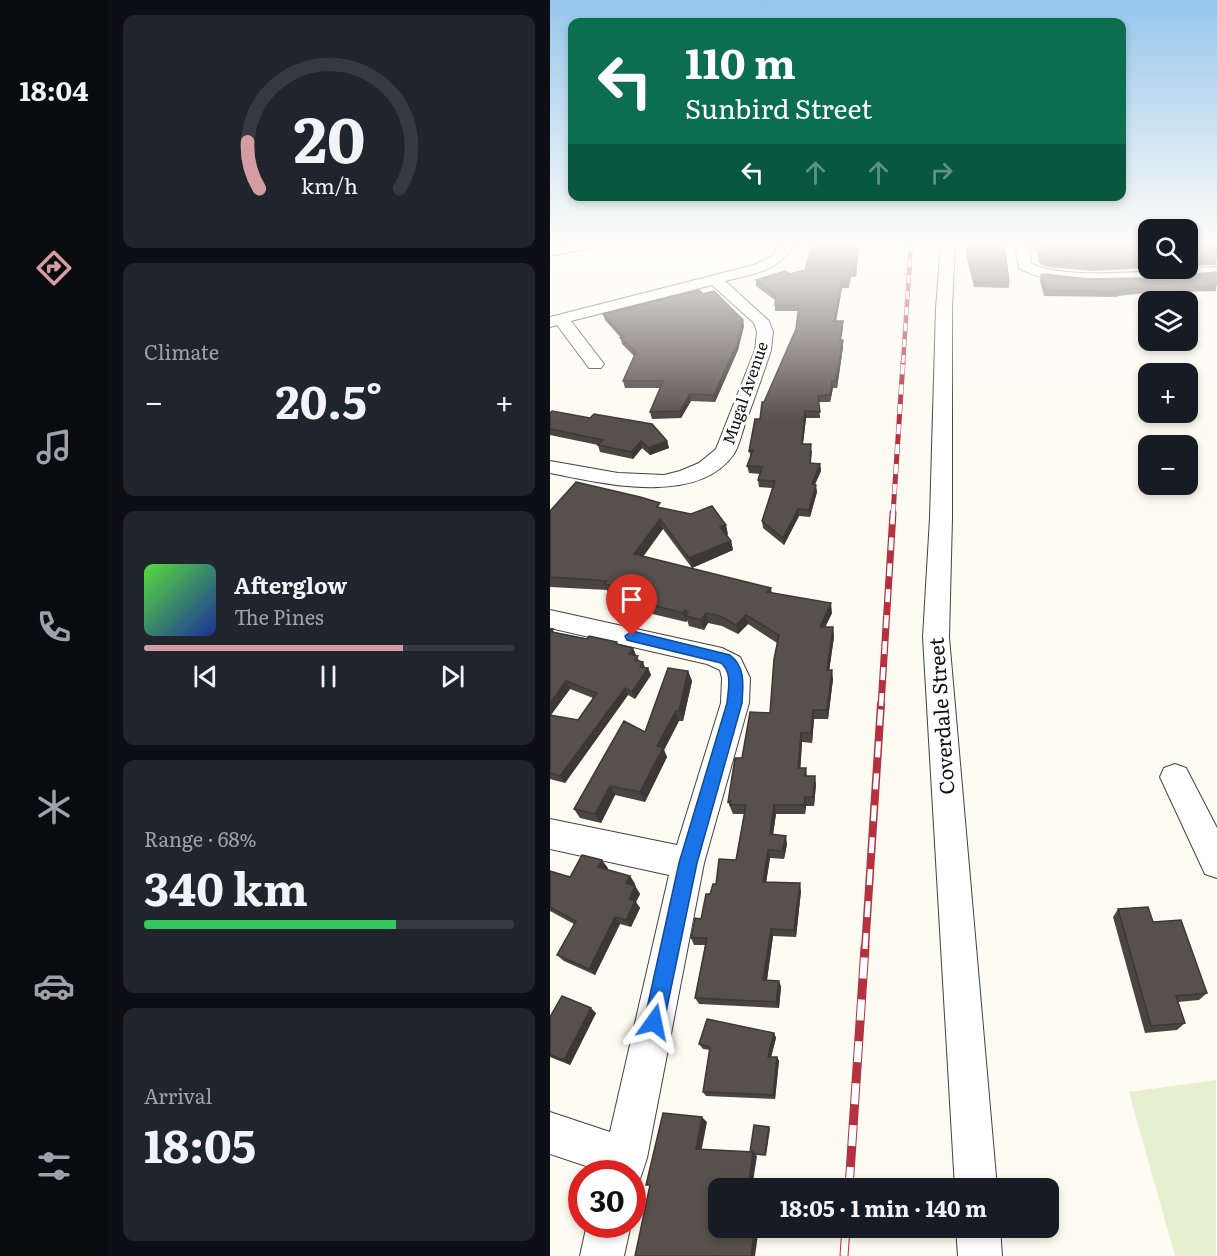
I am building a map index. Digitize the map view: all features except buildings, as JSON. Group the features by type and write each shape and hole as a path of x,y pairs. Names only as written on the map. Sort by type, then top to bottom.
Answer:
{"street":[{"path":"595,364 555,321 627,303"},
{"name":"Mugal Avenue","path":"550,467 647,483 689,475 708,467 725,452 763,350 765,332 761,321 740,303"},
{"name":"Coverdale Street","path":"944,303 941,518 936,637 975,1178"},
{"path":"550,619 725,659 731,664 736,678 735,703 688,863 625,1160"},
{"path":"1175,777 1216,863"},
{"path":"550,834 688,863"},
{"path":"550,1133 612,1160"},
{"path":"602,1256 606,1238"},
{"path":"979,1238 980,1256"}],"green space":[{"path":"1216,1080 1216,1256 1175,1256 1129,1092"}],"railway":[{"path":"903,363 907,303"},
{"path":"893,514 903,362"},
{"path":"881,706 893,513"},
{"path":"865,949 881,704"},
{"path":"850,1178 865,947"},
{"path":"844,1256 845,1238"}],"route":[{"path":"632,636 725,659 734,671 737,687 735,703 688,863 654,1022"}]}
